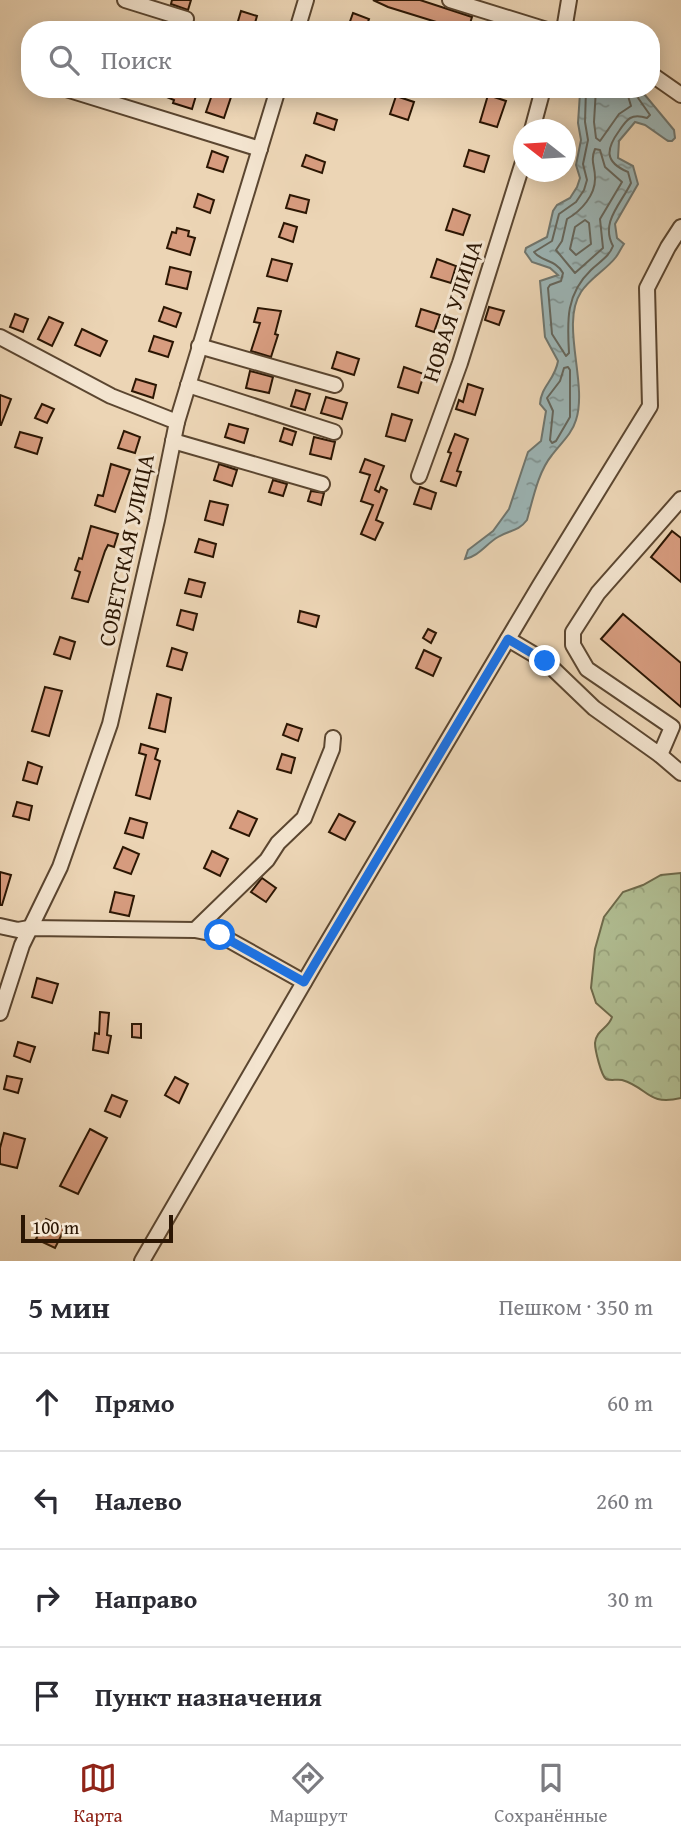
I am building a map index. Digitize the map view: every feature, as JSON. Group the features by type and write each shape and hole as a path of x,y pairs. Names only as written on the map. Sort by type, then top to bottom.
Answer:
{"street":[{"path":"125,0 186,19"},
{"path":"300,21 306,0"},
{"path":"450,0 518,21"},
{"path":"566,21 569,0"},
{"path":"660,80 681,95"},
{"path":"95,98 260,149"},
{"name":"СОВЕТСКАЯ УЛИЦА","path":"0,1013 29,928 60,867 110,724 177,422 275,98"},
{"path":"535,119 541,98"},
{"name":"НОВАЯ УЛИЦА","path":"419,476 460,363 516,182"},
{"path":"142,1261 304,982 650,406 648,288 667,247 681,227"},
{"path":"0,337 111,396 177,422"},
{"path":"199,346 335,385"},
{"path":"188,385 334,432"},
{"path":"173,442 322,484"},
{"path":"660,755 672,727 587,669 573,645 573,632 598,593 681,499"},
{"path":"508,639 545,661 594,708 681,773"},
{"path":"195,930 267,860 278,843 304,818 332,749 333,738"},
{"path":"0,926 18,930 195,930 220,935 304,982"}],"green space":[{"path":"681,873 681,1098 661,1100 631,1083 604,1077 595,1043 612,1017 596,1003 591,988 595,949 604,917 623,892 661,875"}],"water":[{"path":"580,98 647,98 674,130 675,138 668,141 645,125 635,122 619,141 618,158 633,166 638,184 615,224 617,238 624,244 612,262 585,287 575,305 573,337 579,389 576,420 543,469 527,520 520,527 498,537 465,559 468,550 493,531 509,509 528,452 541,441 546,411 540,404 541,398 558,361 545,337 540,281 558,275 550,268 532,262 525,252 526,248 547,237 553,211 557,205 570,198 577,187 580,178 576,165 581,140 578,123"}],"building":[{"path":"172,0 191,0 188,10 171,4"},
{"path":"373,0 420,0 472,17 471,21 433,21"},
{"path":"241,11 257,16 256,21 238,21"},
{"path":"353,13 369,19 368,21 350,21"},
{"path":"169,98 195,98 192,109 173,103 174,100"},
{"path":"211,98 231,98 224,118 206,112"},
{"path":"395,98 414,102 408,120 390,114"},
{"path":"487,98 506,101 497,127 480,122"},
{"path":"317,113 337,120 334,130 314,123"},
{"path":"469,150 489,156 484,172 464,166"},
{"path":"212,151 228,157 223,172 207,167"},
{"path":"306,155 325,162 322,173 302,166"},
{"path":"198,194 214,200 210,213 194,207"},
{"path":"290,195 309,200 306,213 286,208"},
{"path":"453,209 470,215 463,235 446,230"},
{"path":"284,223 297,227 293,242 279,237"},
{"path":"177,228 189,231 188,236 195,238 190,255 167,248 172,232 176,233"},
{"path":"272,259 292,264 287,281 267,276"},
{"path":"437,259 456,266 451,283 431,277"},
{"path":"170,267 191,272 187,289 166,284"},
{"path":"164,307 181,313 176,327 159,321"},
{"path":"489,307 504,311 499,325 485,320"},
{"path":"258,308 281,311 275,334 278,335 271,357 251,351 260,323 254,322"},
{"path":"421,309 440,315 434,332 416,326"},
{"path":"15,314 28,319 23,332 10,327"},
{"path":"49,317 63,323 52,346 38,339"},
{"path":"82,329 107,341 100,356 75,345"},
{"path":"154,336 173,342 168,357 149,351"},
{"path":"337,352 359,359 354,375 332,368"},
{"path":"404,367 424,374 418,393 398,387"},
{"path":"250,371 273,377 269,393 246,388"},
{"path":"136,379 156,385 153,398 132,391"},
{"path":"468,384 483,389 475,415 456,409 459,400 463,402"},
{"path":"296,390 310,394 305,410 291,406"},
{"path":"0,395 11,399 1,425 0,425"},
{"path":"326,397 347,403 342,419 321,413"},
{"path":"42,404 54,409 47,423 35,418"},
{"path":"392,414 412,420 405,441 386,436"},
{"path":"229,424 248,429 244,443 225,437"},
{"path":"284,428 296,432 292,445 280,441"},
{"path":"124,431 140,437 135,453 118,448"},
{"path":"20,432 42,438 37,454 15,447"},
{"path":"455,434 468,439 457,471 461,472 456,486 441,481"},
{"path":"314,437 335,442 331,459 310,454"},
{"path":"365,459 384,466 375,490 379,492 381,487 387,490 376,520 383,523 375,540 361,534 373,505 361,501 370,475 360,472"},
{"path":"111,464 130,470 115,512 95,505 98,495 103,496"},
{"path":"219,464 237,470 232,486 214,480"},
{"path":"273,480 287,484 283,496 269,492"},
{"path":"420,487 436,493 431,509 414,504"},
{"path":"311,491 324,493 321,505 308,501"},
{"path":"210,501 228,505 223,525 205,520"},
{"path":"91,526 118,534 114,547 108,545 105,551 88,602 72,598 80,572 75,570 79,558 82,559"},
{"path":"672,531 681,538 681,582 651,557"},
{"path":"199,539 216,544 213,557 195,552"},
{"path":"189,579 205,583 201,597 185,593"},
{"path":"181,610 197,614 193,630 177,625"},
{"path":"300,611 319,616 316,627 298,622"},
{"path":"623,614 681,663 681,707 601,639"},
{"path":"428,629 436,633 431,643 423,638"},
{"path":"60,637 75,642 70,659 54,654"},
{"path":"172,648 187,653 182,670 167,666"},
{"path":"424,650 441,658 433,676 416,668"},
{"path":"45,687 62,691 49,736 32,731"},
{"path":"157,694 171,698 165,732 149,728"},
{"path":"287,724 302,729 298,741 283,735"},
{"path":"141,744 158,749 155,759 160,761 150,799 136,795 146,755 139,753"},
{"path":"282,754 295,758 291,773 277,769"},
{"path":"28,762 42,767 37,784 23,780"},
{"path":"17,802 32,806 29,820 13,816"},
{"path":"238,811 257,819 249,836 230,828"},
{"path":"339,814 355,822 345,840 329,832"},
{"path":"130,818 147,823 143,838 125,833"},
{"path":"123,847 139,854 131,874 114,868"},
{"path":"212,851 228,859 220,876 204,868"},
{"path":"0,872 11,875 2,905 0,905"},
{"path":"262,878 276,888 266,902 251,892"},
{"path":"115,892 134,896 129,916 110,912"},
{"path":"37,978 58,984 52,1003 32,997"},
{"path":"100,1012 109,1013 107,1035 111,1036 108,1053 93,1050 95,1033 99,1034"},
{"path":"132,1024 141,1024 141,1038 132,1037"},
{"path":"18,1042 35,1047 30,1062 14,1056"},
{"path":"7,1076 22,1079 18,1093 4,1089"},
{"path":"175,1077 188,1084 179,1103 165,1095"},
{"path":"112,1095 127,1101 120,1117 105,1111"},
{"path":"90,1129 107,1138 78,1194 60,1186"},
{"path":"4,1133 25,1139 17,1168 0,1164"},
{"path":"46,1219 65,1228 55,1248 36,1239"}],"route":[{"path":"220,935 304,982 508,639 545,661"}]}
